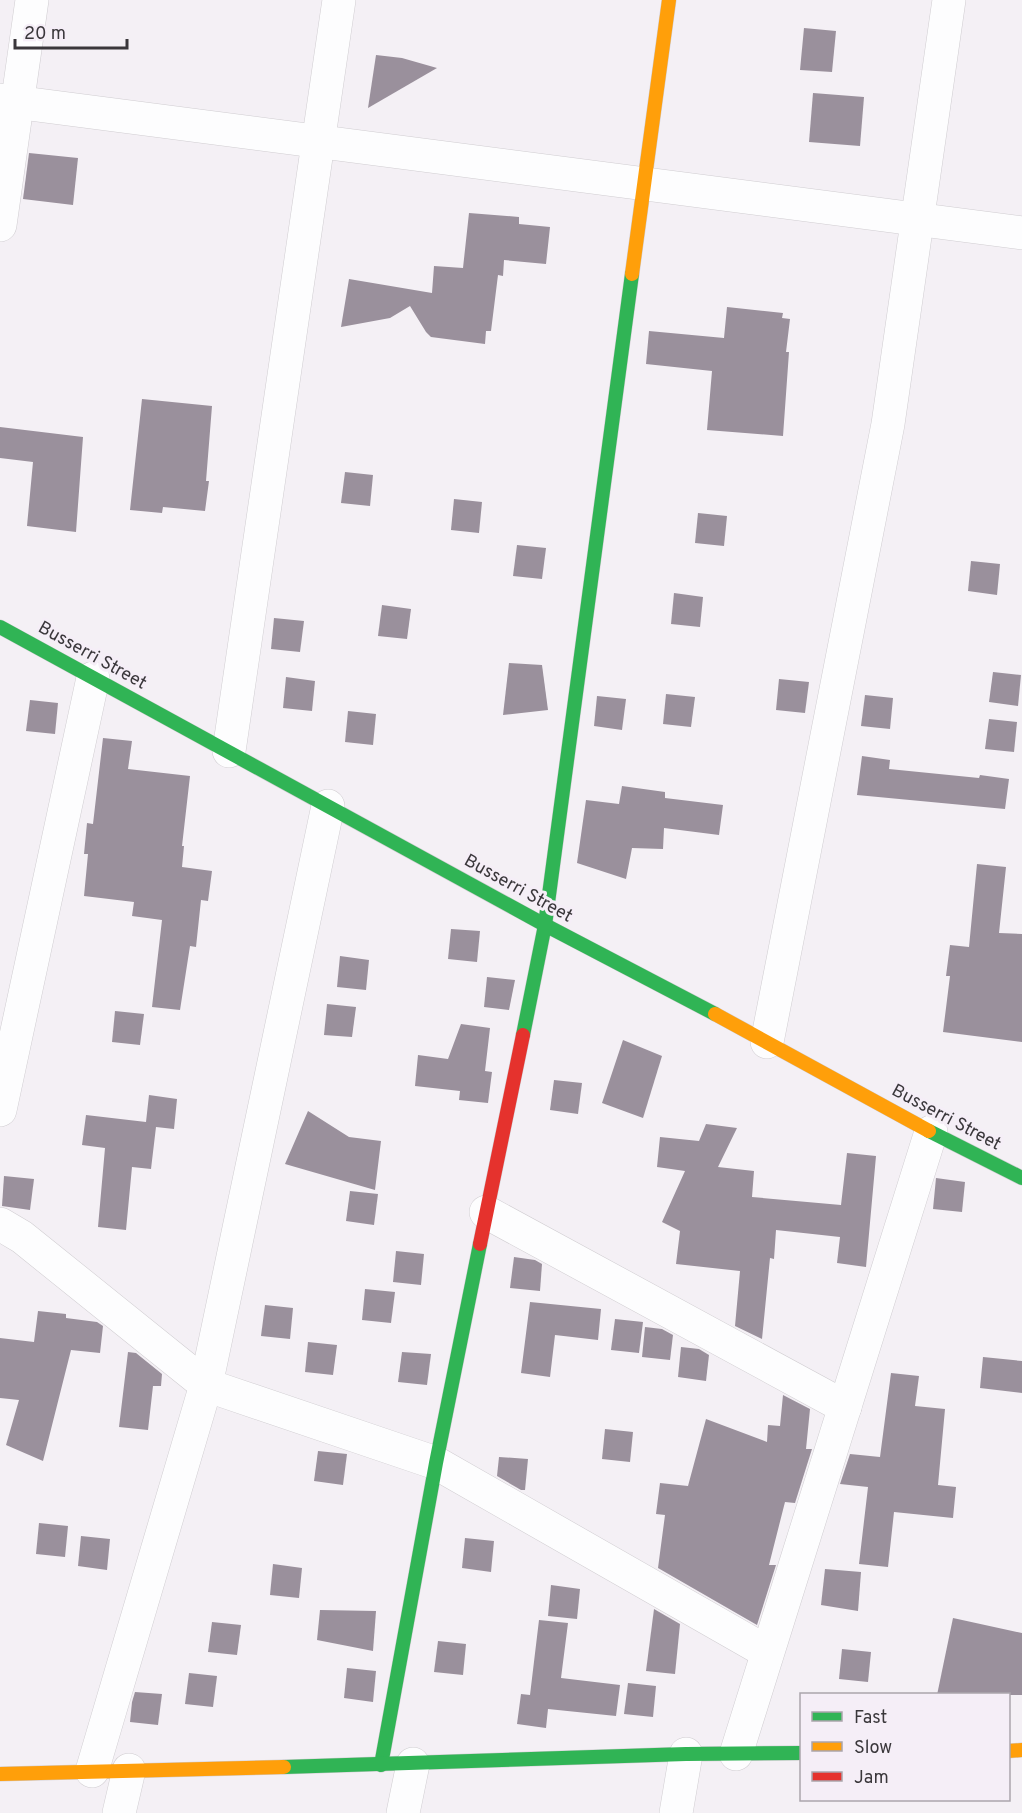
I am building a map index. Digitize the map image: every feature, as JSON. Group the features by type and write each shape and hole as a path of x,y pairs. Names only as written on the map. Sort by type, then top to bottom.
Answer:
{"street":[{"path":"0,225 9,101 32,0"},
{"path":"229,752 339,0"},
{"path":"381,1765 436,1463 544,925 669,0"},
{"path":"767,1041 888,424 949,0"},
{"path":"9,101 1022,233"},
{"name":"Busserri Street","path":"0,627 544,925 767,1041 931,1132 1022,1178"},
{"path":"0,1110 93,678"},
{"path":"92,1771 206,1385 328,806"},
{"path":"735,1754 931,1132"},
{"path":"486,1212 845,1407"},
{"path":"0,1224 22,1237 206,1385 436,1463 767,1652"},
{"path":"0,1774 381,1765 686,1754 800,1753"},
{"path":"676,1813 686,1754"},
{"path":"403,1813 413,1764"},
{"path":"119,1813 129,1770"}],"building":[{"path":"804,28 836,31 832,72 800,70"},
{"path":"376,55 402,58 437,68 368,108"},
{"path":"813,93 864,97 860,146 809,142"},
{"path":"29,153 78,158 73,205 23,199"},
{"path":"469,213 519,217 519,224 550,227 546,264 504,260 503,276 498,275 491,331 486,331 485,344 431,337 410,306 390,318 341,327 349,279 432,293 434,266 463,268"},
{"path":"727,307 783,313 782,318 790,319 786,352 789,352 783,436 707,430 712,371 646,364 649,331 724,338"},
{"path":"142,399 212,406 206,481 209,481 205,511 163,507 162,513 130,510"},
{"path":"0,427 83,437 76,532 27,526 33,462 0,458"},
{"path":"345,472 373,475 370,506 341,503"},
{"path":"454,499 482,502 479,533 451,530"},
{"path":"698,513 727,516 724,546 695,543"},
{"path":"517,545 546,548 542,579 513,576"},
{"path":"971,561 1000,564 997,595 968,591"},
{"path":"674,593 703,597 700,627 671,624"},
{"path":"382,605 411,609 407,639 378,636"},
{"path":"274,618 304,621 300,652 271,649"},
{"path":"509,663 542,665 548,710 503,715"},
{"path":"993,672 1021,675 1018,706 989,702"},
{"path":"286,677 315,681 312,711 283,708"},
{"path":"779,679 809,682 805,713 776,710"},
{"path":"666,694 695,697 691,727 663,724"},
{"path":"865,695 893,698 890,729 861,726"},
{"path":"597,696 626,699 622,730 594,726"},
{"path":"30,700 58,703 55,734 26,731"},
{"path":"348,711 376,714 373,745 345,742"},
{"path":"989,719 1017,722 1014,752 985,749"},
{"path":"103,738 132,741 128,769 190,776 182,846 184,846 182,867 212,871 208,901 201,900 196,947 190,946 180,1010 152,1007 162,920 132,916 134,902 84,896 88,854 84,854 87,823 93,824"},
{"path":"862,756 890,760 889,769 1009,779 1005,809 857,795"},
{"path":"622,786 665,792 665,798 723,805 719,835 664,828 663,849 632,848 626,879 577,863 586,800 619,804"},
{"path":"977,864 1006,867 999,933 1022,934 1022,1042 943,1032 950,976 946,976 950,945 969,947"},
{"path":"451,929 480,931 477,962 448,959"},
{"path":"340,956 369,960 366,990 337,987"},
{"path":"487,977 515,980 509,1010 484,1007"},
{"path":"327,1004 356,1007 352,1037 324,1035"},
{"path":"115,1011 144,1014 140,1045 112,1042"},
{"path":"461,1024 490,1028 485,1071 492,1072 488,1103 459,1100 460,1091 415,1086 418,1055 448,1059"},
{"path":"623,1040 662,1056 643,1118 602,1103"},
{"path":"554,1080 582,1083 578,1114 550,1110"},
{"path":"149,1095 177,1099 174,1129 156,1127 151,1169 132,1167 126,1230 98,1227 105,1148 82,1145 86,1115 146,1122"},
{"path":"308,1111 349,1137 381,1141 375,1190 285,1164"},
{"path":"706,1124 737,1128 718,1167 754,1171 752,1197 841,1205 847,1153 876,1156 866,1267 837,1263 840,1237 776,1230 774,1259 770,1258 762,1339 735,1326 740,1271 676,1264 680,1231 662,1222 685,1171 657,1167 660,1137 699,1141"},
{"path":"4,1176 34,1179 30,1210 2,1206"},
{"path":"936,1178 965,1182 962,1212 933,1209"},
{"path":"350,1191 378,1194 374,1225 346,1221"},
{"path":"396,1251 424,1254 421,1285 393,1282"},
{"path":"514,1257 535,1260 542,1264 540,1291 510,1288"},
{"path":"365,1289 395,1292 391,1323 362,1320"},
{"path":"530,1302 601,1309 598,1340 555,1335 550,1377 521,1373"},
{"path":"265,1305 293,1308 290,1339 261,1336"},
{"path":"38,1311 66,1314 66,1318 97,1322 103,1326 100,1353 71,1350 43,1461 6,1445 19,1400 0,1398 0,1338 34,1342"},
{"path":"615,1319 643,1322 639,1353 611,1350"},
{"path":"645,1327 662,1329 673,1335 670,1360 642,1357"},
{"path":"308,1342 337,1345 333,1375 305,1372"},
{"path":"681,1347 699,1349 709,1355 706,1381 678,1377"},
{"path":"128,1352 136,1353 162,1374 161,1386 153,1386 148,1430 119,1427"},
{"path":"402,1352 431,1354 427,1385 398,1382"},
{"path":"983,1357 1022,1361 1022,1393 980,1388"},
{"path":"891,1373 919,1376 915,1406 945,1409 938,1485 956,1487 953,1518 894,1512 888,1567 859,1564 868,1487 840,1484 850,1454 880,1457"},
{"path":"783,1395 810,1409 806,1449 812,1449 795,1503 785,1502 769,1565 776,1565 757,1625 658,1568 665,1515 656,1514 660,1483 688,1486 706,1419 767,1442 768,1425 780,1426"},
{"path":"605,1429 633,1432 630,1462 602,1459"},
{"path":"318,1451 347,1454 343,1485 314,1481"},
{"path":"499,1457 528,1459 525,1490 497,1476"},
{"path":"39,1523 68,1526 65,1557 36,1554"},
{"path":"81,1536 110,1539 107,1570 78,1566"},
{"path":"465,1538 494,1541 491,1572 462,1568"},
{"path":"273,1564 302,1568 299,1598 270,1595"},
{"path":"825,1569 861,1572 858,1611 821,1605"},
{"path":"551,1585 580,1589 577,1619 548,1616"},
{"path":"654,1609 680,1624 675,1674 646,1671"},
{"path":"320,1610 376,1611 373,1651 317,1640"},
{"path":"953,1618 1022,1633 1022,1695 937,1693"},
{"path":"539,1620 568,1623 561,1678 620,1685 616,1716 548,1709 546,1728 517,1724 521,1694 530,1695"},
{"path":"212,1622 241,1625 237,1655 208,1652"},
{"path":"438,1641 466,1644 463,1675 434,1672"},
{"path":"842,1649 871,1652 868,1682 839,1679"},
{"path":"347,1668 376,1671 373,1702 344,1698"},
{"path":"189,1673 217,1676 213,1707 185,1704"},
{"path":"628,1683 656,1686 653,1717 624,1714"},
{"path":"135,1692 162,1694 158,1725 130,1722"}],"traffic: fast":[{"path":"523,1035 545,925 632,274"},
{"path":"0,627 545,925 715,1014"},
{"path":"929,1131 1022,1178"},
{"path":"381,1765 436,1463 480,1244"},
{"path":"284,1767 686,1754 800,1753"}],"traffic: slow":[{"path":"632,274 669,0"},
{"path":"715,1014 929,1131"},
{"path":"1010,1751 1022,1750"},
{"path":"0,1774 284,1767"}],"traffic: jam":[{"path":"480,1244 523,1035"}]}
